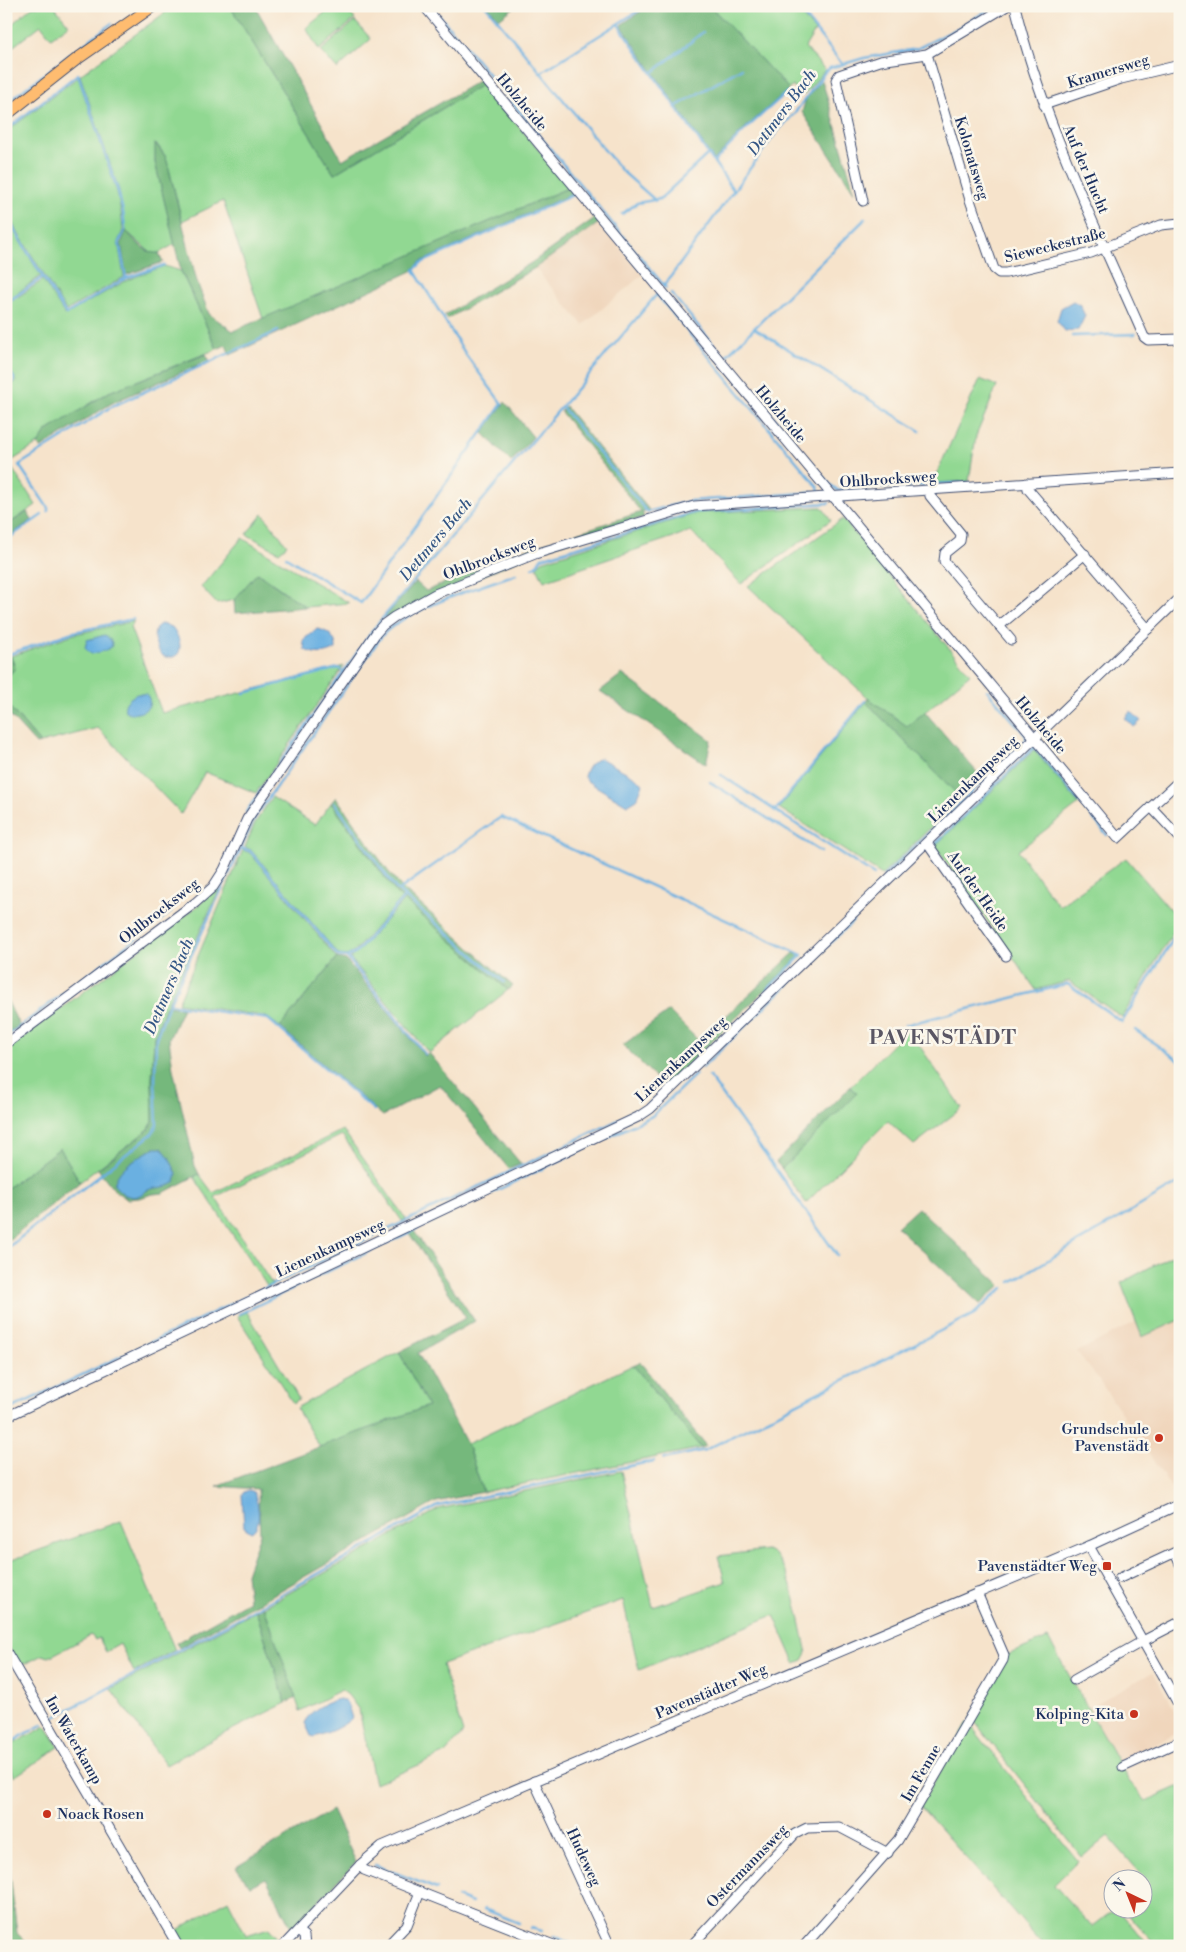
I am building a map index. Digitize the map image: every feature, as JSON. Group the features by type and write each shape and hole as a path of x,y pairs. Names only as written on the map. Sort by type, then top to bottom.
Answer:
{"main road":[{"path":"6,115 77,60 154,6"}],"street":[{"name":"Holzheide","path":"424,6 1118,838 1151,807"},
{"path":"863,200 836,80 839,75 880,61 926,54 1007,6"},
{"name":"Auf der Hucht","path":"1016,6 1026,48 1044,105 1063,153 1144,337 1148,340 1180,339"},
{"name":"Kolonatsweg","path":"926,54 970,200 994,269"},
{"name":"Kramersweg","path":"1044,105 1121,79 1180,65"},
{"name":"Sieweckestraße","path":"994,269 999,273 1006,273 1091,253 1161,225 1180,223"},
{"name":"Ohlbrocksweg","path":"6,1044 195,903 212,887 224,870 247,819 376,633 394,617 436,594 535,554 694,506 1180,473"},
{"path":"1027,483 1028,489 1148,629"},
{"path":"929,490 930,496 961,534 960,541 946,553 944,561 1011,640"},
{"path":"999,626 1085,554"},
{"name":"Lienenkampsweg","path":"6,1416 644,1113 696,1067 1180,598"},
{"path":"1180,780 1151,807 1180,838"},
{"name":"Auf der Heide","path":"927,843 1006,956"},
{"name":"Pavenstädter Weg","path":"283,1946 372,1853 388,1843 1088,1546 1180,1504"},
{"path":"1088,1546 1180,1707"},
{"path":"1120,1578 1177,1551 1180,1564"},
{"name":"Im Fenne","path":"804,1946 898,1840 1003,1660 1004,1655 977,1593"},
{"path":"1074,1680 1143,1640 1180,1622"},
{"name":"Im Waterkamp","path":"6,1651 178,1946"},
{"path":"1123,1767 1180,1741"},
{"name":"Hudeweg","path":"534,1781 610,1946"},
{"name":"Ostermannsweg","path":"690,1946 795,1834 807,1828 838,1827 888,1853"},
{"path":"360,1865 364,1870 554,1945"},
{"path":"387,1946 407,1925 420,1892"},
{"path":"298,1931 304,1936 305,1946"}],"shaded area":[{"path":"599,223 642,275 583,325 535,268"},
{"name":"Grundschule Pavenstädt","path":"1180,1320 1179,1499 1097,1377 1077,1352 1137,1321 1142,1337"},
{"name":"Kolping-Kita","path":"1153,1672 1180,1720 1180,1732 1118,1761 1088,1708"}],"green space":[{"path":"33,6 54,6 69,25 51,38 41,25 6,52 6,29"},
{"path":"174,6 230,6 334,174 483,84 570,187 263,319 223,201 182,221 166,157 156,143 155,162 175,244 159,253 152,254 126,231 119,190 80,75"},
{"path":"230,6 255,6 342,160 480,80 483,84 334,174"},
{"path":"333,6 343,6 355,19 319,50 306,28"},
{"path":"488,6 516,6 499,19"},
{"path":"649,6 710,6 789,89 746,127 714,160 621,25"},
{"path":"710,6 794,6 815,31 805,47 825,70 804,95 793,86 789,89"},
{"path":"355,21 371,39 337,69 321,51"},
{"path":"78,77 117,192 123,230 118,242 124,277 66,311 6,213 6,132"},
{"path":"822,80 855,193 802,112 806,99"},
{"path":"155,143 166,157 197,282 209,314 233,331 570,187 574,193 420,262 412,271 230,355 226,345 217,349 181,271 155,162"},
{"path":"6,218 41,276 6,301"},
{"path":"595,218 599,223 535,268 447,319 445,315 531,263"},
{"path":"126,231 145,249 150,252 159,253 163,262 126,275 121,243"},
{"path":"164,266 181,271 217,349 109,392 47,431 38,444 13,460 6,443 6,392 15,382 15,378 6,364 6,305 43,280 65,315 127,280"},
{"path":"206,354 209,360 112,403 41,448 38,444 47,431 109,392"},
{"path":"980,379 997,386 976,436 969,481 934,483 934,479"},
{"path":"505,402 533,437 511,462 483,433"},
{"path":"565,406 649,510 642,512 644,517 535,552 388,619 385,617 416,582 426,591 515,553 641,512 561,412"},
{"path":"6,459 36,505 6,526"},
{"path":"822,507 831,520 741,584 691,531 544,581 537,567 542,561 697,513"},
{"path":"27,512 32,520 6,538 6,526"},
{"path":"263,514 287,545 279,552 246,534"},
{"path":"843,519 970,674 907,727 868,698 748,586"},
{"path":"242,538 349,603 306,607 258,573 234,600 217,604 201,587"},
{"path":"257,573 306,607 235,613 234,600"},
{"path":"134,621 130,627 162,713 344,666 256,793 205,772 181,814 98,728 40,743 6,703 6,679 15,668 11,656 71,635"},
{"path":"11,656 15,668 6,679 6,658"},
{"path":"622,674 711,740 706,764 600,691"},
{"path":"868,698 907,726 925,712 982,778 961,798 866,702"},
{"path":"866,702 961,798 882,875 779,808"},
{"path":"6,703 40,743 36,744 6,711"},
{"path":"1034,750 1079,804 1018,851 1059,906 1126,858 1180,921 1122,1017 1069,981 1036,990 935,846"},
{"path":"272,797 315,825 331,803 397,894 402,898 355,951 347,956 339,955 251,850 245,847 255,823"},
{"path":"336,797 388,871 403,889 513,986 508,990 397,894 331,803"},
{"path":"243,850 250,853 337,958 280,1027 263,1016 178,1003"},
{"path":"216,888 219,890 166,1006 154,1037 153,1121 149,1129 80,1182 60,1148 6,1189 6,1050 199,905"},
{"path":"404,900 508,990 429,1053 350,958 357,953"},
{"path":"794,953 800,956 665,1087 623,1045 669,1011 699,1041"},
{"path":"337,958 346,960 425,1056 429,1053 521,1164 509,1169 440,1085 383,1116 280,1027"},
{"path":"6,998 19,1025 6,1035"},
{"path":"166,1006 183,1008 169,1039 173,1069 195,1166 199,1174 163,1193 128,1199 116,1192 98,1169 149,1129 153,1121 154,1037"},
{"path":"908,1029 962,1108 914,1145 888,1121 806,1203 782,1169 856,1093 850,1087"},
{"path":"850,1087 857,1093 782,1169 776,1162"},
{"path":"343,1130 406,1219 402,1221 342,1135 215,1197 272,1284 267,1286 194,1177 199,1174 213,1193"},
{"path":"60,1148 80,1182 6,1242 6,1189"},
{"path":"918,1208 1001,1285 980,1304 897,1227"},
{"path":"414,1231 475,1321 418,1353 467,1444 483,1492 436,1502 179,1648 176,1643 249,1601 246,1574 260,1534 258,1489 216,1486 428,1406 399,1352 466,1318 409,1233"},
{"path":"1180,1251 1180,1320 1142,1337 1121,1283"},
{"path":"247,1312 299,1399 293,1403 237,1316"},
{"path":"399,1352 428,1406 320,1447 296,1408"},
{"path":"640,1362 706,1446 701,1448 633,1365"},
{"path":"633,1365 701,1448 483,1492 467,1444"},
{"path":"621,1471 653,1607 725,1582 718,1556 766,1550 775,1555 782,1565 794,1595 807,1653 803,1660 795,1663 774,1615 639,1670 623,1600 442,1664 463,1733 444,1754 375,1784 359,1710 348,1695 341,1690 300,1711 264,1607 439,1509"},
{"path":"121,1521 175,1650 134,1672 120,1644 106,1652 99,1638 95,1640 91,1635 49,1657 42,1655 19,1665 6,1644 6,1562"},
{"path":"264,1607 296,1698 286,1703 256,1611"},
{"path":"256,1611 286,1703 166,1765 111,1689"},
{"path":"1048,1638 1129,1781 1146,1801 1180,1786 1180,1946 1157,1946 1134,1920 1154,1920 1154,1870 1138,1870 1108,1836 1082,1857 971,1717 1007,1655"},
{"path":"968,1722 1078,1861 1054,1885 1092,1927 1104,1918 1104,1920 1127,1920 1149,1946 1044,1946 920,1806"},
{"path":"46,1726 59,1747 14,1777 6,1748"},
{"path":"332,1810 356,1862 292,1929 266,1878 250,1886 236,1867"},
{"path":"6,1837 17,1933 27,1946 12,1946 6,1903"},
{"path":"228,1900 246,1935 269,1928 280,1942 276,1946 182,1946 174,1932"},
{"path":"6,1903 12,1946 6,1946"}],"water":[{"path":"1073,301 1080,305 1085,316 1078,330 1065,331 1057,321 1061,308"},
{"path":"161,624 172,627 177,634 180,648 177,655 173,657 165,657 156,645 155,630"},
{"path":"317,629 325,631 331,636 335,642 336,649 321,654 305,650 303,640"},
{"path":"105,635 112,643 109,649 91,654 85,648 87,640"},
{"path":"137,694 146,694 149,699 148,707 135,713 125,711 126,703"},
{"path":"1131,711 1141,721 1134,727 1125,718"},
{"path":"600,758 635,777 643,784 637,799 627,805 587,781 584,776 586,770"},
{"path":"154,1148 162,1148 169,1157 177,1174 175,1182 169,1186 148,1190 134,1197 127,1196 118,1190 114,1184 125,1167"},
{"path":"249,1490 254,1492 258,1514 257,1525 251,1532 244,1527 242,1495"},
{"path":"340,1699 347,1704 352,1718 334,1730 314,1737 311,1736 305,1723 310,1714 324,1704"}],"waterway":[{"path":"486,6 621,170 656,201"},
{"path":"540,73 646,6"},
{"path":"797,6 842,64"},
{"name":"Dettmers Bach","path":"663,287 776,133 794,114 825,72 830,68 864,58 916,49 960,27 994,6"},
{"path":"440,16 666,288"},
{"path":"6,103 112,23"},
{"path":"618,24 734,191"},
{"path":"652,73 703,32"},
{"path":"675,107 742,68"},
{"path":"6,130 78,74 118,191 123,212 125,230 119,242 126,278"},
{"path":"714,162 747,128 787,92"},
{"path":"622,214 637,203 660,199 708,154"},
{"path":"286,557 361,603 502,404 466,355 414,270 421,263 575,194"},
{"path":"6,216 43,277"},
{"path":"724,358 865,219"},
{"path":"6,303 43,277 66,314 126,278 164,265"},
{"name":"Dettmers Bach","path":"246,812 375,627 658,293"},
{"path":"671,293 829,484 839,491 924,485"},
{"path":"562,407 647,512 690,501 819,492 818,487 657,295"},
{"path":"754,328 920,431"},
{"path":"48,511 48,508 19,465 113,406 278,331"},
{"path":"1072,336 1135,334"},
{"path":"6,367 14,378 13,382 6,389"},
{"path":"933,484 967,483"},
{"path":"532,568 536,566 541,558 696,512 829,503"},
{"path":"6,540 42,515"},
{"name":"Dettmers Bach","path":"6,1249 153,1133 157,1124 156,1038 169,1004 255,817 381,637 392,627 424,608 516,574"},
{"path":"6,655 70,633 133,619"},
{"path":"244,693 338,668 343,671"},
{"path":"884,876 1026,740 1026,736 987,690"},
{"path":"775,811 865,701"},
{"path":"933,846 1034,747 1107,835"},
{"path":"721,775 874,875"},
{"path":"710,782 821,852"},
{"path":"334,802 396,889 504,982"},
{"path":"399,890 501,817 802,955 767,990"},
{"path":"241,848 250,851 338,956 347,957 356,953 405,896"},
{"path":"6,1037 171,912"},
{"path":"702,1068 853,921"},
{"path":"905,1025 1068,984 1122,1022 1180,928"},
{"path":"347,957 425,1054"},
{"path":"169,1004 268,1019 374,1110"},
{"path":"1135,1030 1180,1061"},
{"path":"239,1314 652,1116 696,1074"},
{"path":"709,1076 837,1255"},
{"path":"6,1411 646,1107 655,1098"},
{"path":"1011,1282 1180,1182"},
{"path":"664,1459 705,1450 974,1314 1003,1288"},
{"path":"51,1719 261,1606 438,1506 654,1461"},
{"path":"6,1745 43,1724"},
{"path":"375,1865 437,1889"},
{"path":"457,1897 472,1903"},
{"path":"484,1909 519,1923"},
{"path":"531,1928 542,1931"},
{"path":"554,1936 576,1946"},
{"path":"293,1946 297,1941"}],"place":[{"name":"Grundschule Pavenstädt","path":"1159,1438"},
{"name":"Pavenstädter Weg","path":"1107,1566"},
{"name":"Kolping-Kita","path":"1134,1714"},
{"name":"Noack Rosen","path":"47,1814"}],"district":[{"name":"PAVENSTÄDT","path":"943,1037"}]}
